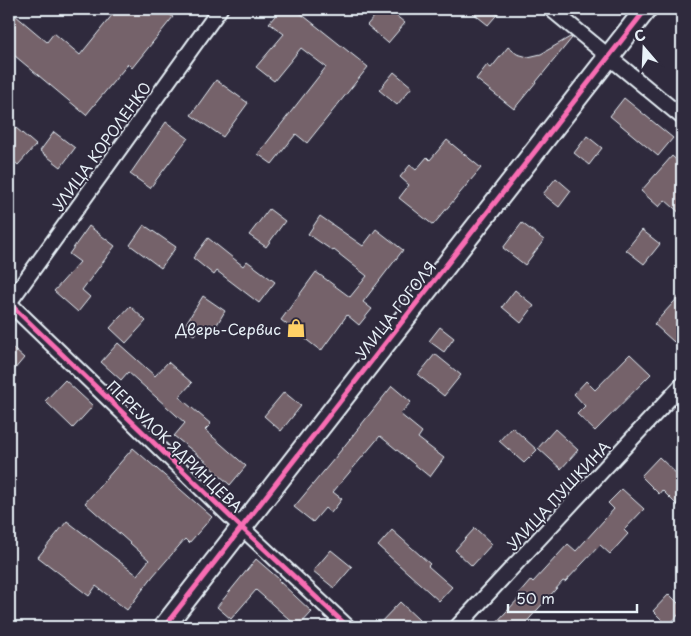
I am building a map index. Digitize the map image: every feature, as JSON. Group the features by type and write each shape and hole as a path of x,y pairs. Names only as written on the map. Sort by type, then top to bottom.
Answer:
{"street":[{"name":"УЛИЦА КОРОЛЕНКО","path":"9,303 220,9"},
{"path":"551,9 682,117"},
{"name":"УЛИЦА ГОГОЛЯ","path":"164,627 646,9"},
{"name":"ПЕРЕУЛОК ЯДРИНЦЕВА","path":"9,303 241,527 348,627"},
{"name":"УЛИЦА ПУШКИНА","path":"457,627 682,385"}],"building":[{"path":"117,9 162,9 173,17 132,68 128,64 86,115 9,51 9,10 47,42 54,33 80,55"},
{"path":"281,9 295,9 368,67 307,143 296,134 272,164 258,154 326,67 301,48 274,81 256,67 284,34 269,23"},
{"path":"381,9 388,9 405,23 388,43 367,25"},
{"path":"468,9 502,9 488,25"},
{"path":"570,37 572,38 514,109 476,79 487,65 491,68 508,47 517,54 528,57 541,54"},
{"path":"394,72 412,87 397,105 379,90"},
{"path":"216,80 248,103 223,137 191,115"},
{"path":"624,98 673,138 658,156 610,116"},
{"path":"9,122 36,145 18,165 9,157"},
{"path":"166,122 188,138 150,188 130,174"},
{"path":"54,132 75,148 61,167 40,151"},
{"path":"587,136 602,148 589,165 574,153"},
{"path":"447,140 481,168 433,225 399,198 409,185 400,177 410,165 416,170 427,157 430,160"},
{"path":"672,156 682,165 682,215 665,200 659,207 641,191"},
{"path":"556,178 571,191 559,207 543,194"},
{"path":"269,209 285,221 266,247 249,235"},
{"path":"320,216 363,246 376,229 403,250 363,302 372,309 359,325 347,315 321,351 281,320 316,272 350,297 367,276 334,250 308,234"},
{"path":"522,223 544,240 525,265 503,248"},
{"path":"144,225 176,247 161,268 130,245"},
{"path":"89,226 115,246 82,290 90,297 78,312 54,291 80,262 69,254"},
{"path":"642,230 660,244 644,264 626,250"},
{"path":"208,238 243,266 247,261 275,282 259,303 217,271 214,275 193,258"},
{"path":"515,290 534,306 521,323 502,307"},
{"path":"682,293 682,334 674,342 654,324"},
{"path":"203,296 225,311 212,333 201,326 194,335 183,328"},
{"path":"130,306 146,321 126,343 110,328"},
{"path":"440,327 454,338 444,352 429,341"},
{"path":"118,343 155,376 168,362 192,383 179,397 211,424 205,430 246,466 230,485 208,463 174,436 185,423 128,372 121,380 101,362"},
{"path":"9,345 24,358 9,376"},
{"path":"435,354 461,375 444,396 418,375"},
{"path":"630,354 651,374 595,431 577,414 585,406 574,394 586,381 595,390"},
{"path":"65,380 93,406 73,428 45,401"},
{"path":"392,386 411,402 400,414 422,432 418,438 444,458 430,477 380,436 333,492 342,499 331,513 325,508 313,522 294,507"},
{"path":"284,392 301,406 281,431 264,416"},
{"path":"512,427 537,450 524,463 499,441"},
{"path":"555,429 578,450 561,469 538,448"},
{"path":"133,448 212,517 189,543 185,539 127,610 96,586 89,596 38,557 67,521 137,575 149,560 85,503"},
{"path":"659,457 682,479 682,510 662,490 659,494 641,476"},
{"path":"622,489 644,509 624,530 628,534 610,554 600,545 565,582 563,581 522,627 492,627 520,597 518,595 531,580 533,582 568,544 576,551 614,509 608,503"},
{"path":"475,528 492,544 472,566 455,550"},
{"path":"392,530 430,564 428,566 452,587 439,601 378,546"},
{"path":"331,550 352,567 334,588 313,571"},
{"path":"256,559 312,612 298,627 256,590 231,619 217,607"},
{"path":"669,594 682,607 682,611 668,626 653,611"},
{"path":"400,602 419,620 413,627 376,627"}],"cycle path":[{"path":"164,627 646,9"},
{"path":"9,303 241,527 348,627"}],"place":[{"name":"Дверь-Сервис","path":"296,328"}]}
